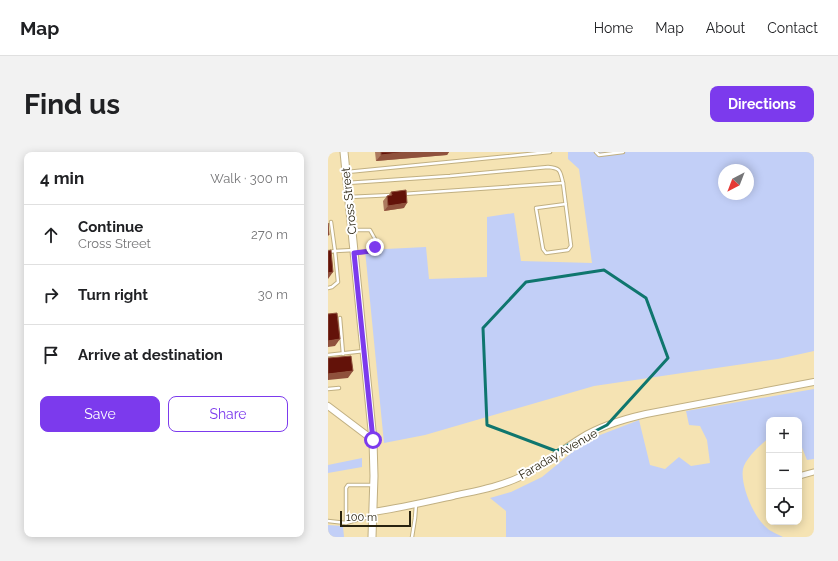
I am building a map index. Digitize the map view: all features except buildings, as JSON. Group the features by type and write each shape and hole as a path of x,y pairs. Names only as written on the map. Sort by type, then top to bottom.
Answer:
{"main road":[{"name":"Cross Street","path":"344,152 373,440 374,485 372,537"}],"street":[{"name":"Faraday Avenue","path":"373,515 468,493 518,478 551,460 582,437 619,421 814,382"},
{"path":"328,406 373,440"},
{"path":"802,475 814,472"}],"lane":[{"path":"346,172 550,152"},
{"path":"596,152 601,154 623,152"},
{"path":"347,183 548,167 556,168 560,172 563,183 566,204 571,246 568,250 546,253 543,249 536,208 566,204"},
{"path":"349,197 563,183"},
{"path":"328,288 332,287 338,282 331,222"},
{"path":"328,252 371,251 375,247 375,240 370,230 352,230"},
{"path":"340,318 343,354"},
{"path":"328,355 364,351"},
{"path":"328,388 339,388"},
{"path":"346,523 346,488 348,484 374,485"},
{"path":"412,537 416,505"},
{"path":"328,521 346,523 373,515"}],"highlighted area":[{"path":"604,270 646,298 668,358 607,425 556,451 487,425 483,328 526,282"}],"shaded area":[{"path":"568,152 814,152 814,351 778,359 594,386 425,435 384,443 365,250 426,247 429,279 487,277 487,217 514,213 521,261 592,263 579,169 568,159"},
{"path":"814,389 814,459 807,460 802,448 802,417 766,417 766,441 750,456 743,469 746,492 757,517 769,529 783,537 506,537 506,511 490,498 511,492 542,477 587,440 639,420 650,465 665,469 679,457 691,466 710,463 707,440 700,426 689,425 686,411"},
{"path":"362,458 362,467 328,473 328,465"},
{"path":"328,525 343,526 344,537 328,537"}],"route":[{"path":"373,440 354,253 371,251 375,247"}]}
